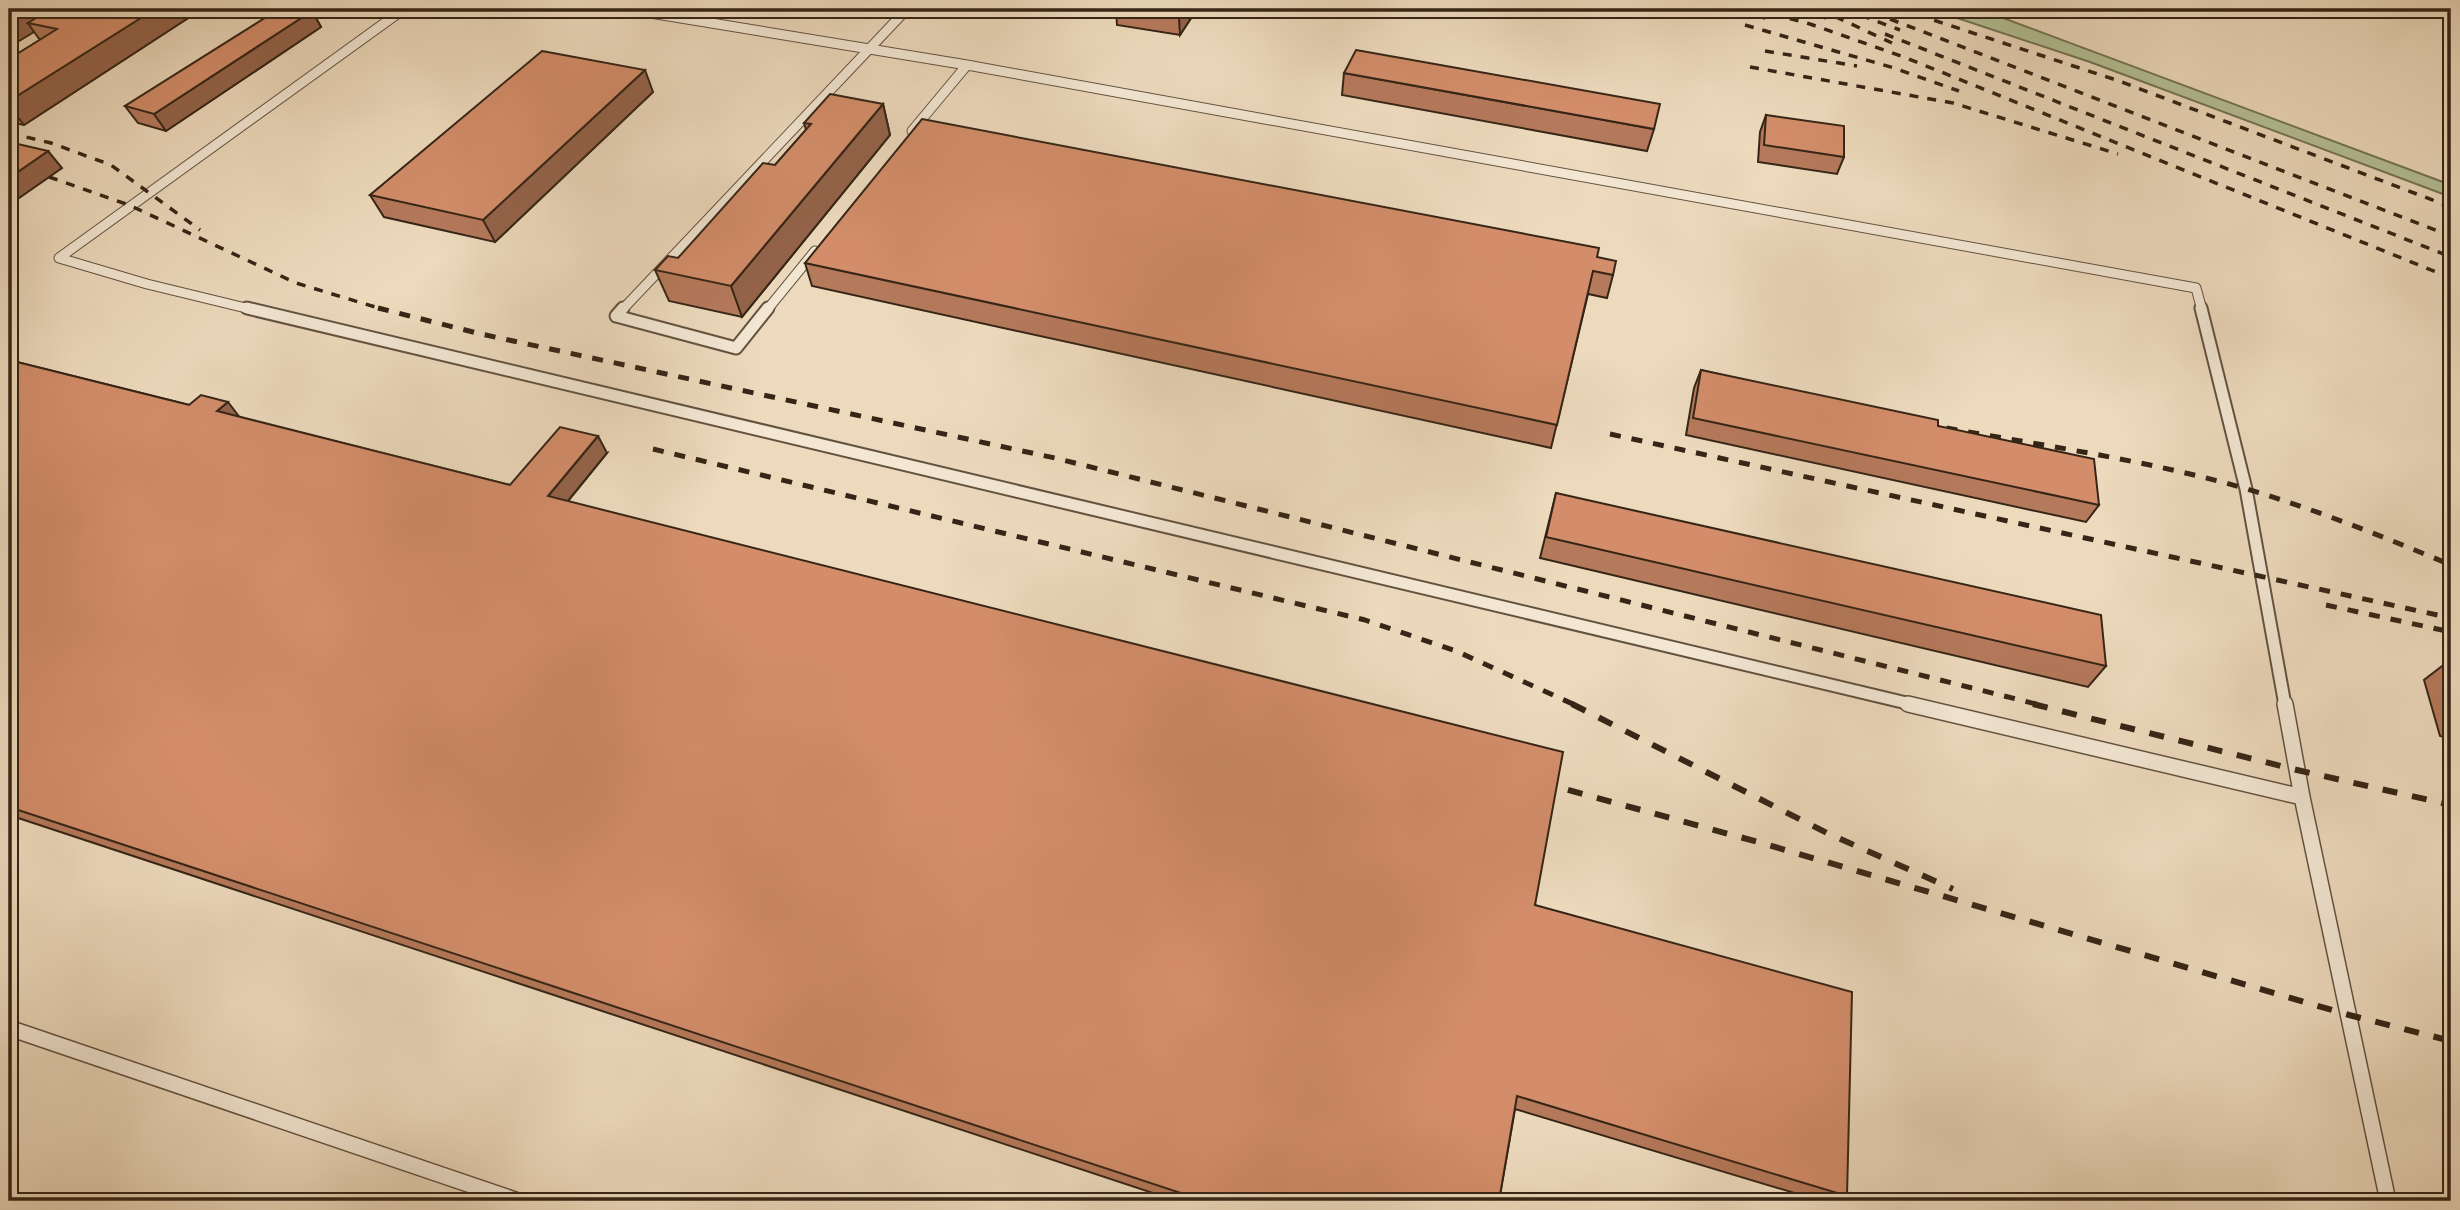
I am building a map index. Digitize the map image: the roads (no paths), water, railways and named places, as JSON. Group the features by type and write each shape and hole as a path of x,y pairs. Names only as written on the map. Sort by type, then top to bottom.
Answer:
{"lane":[{"path":"404,9 59,258 147,284 532,378 2302,797"},
{"path":"626,9 967,65 2196,288 2246,489 2302,797 2388,1201"},
{"path":"821,243 736,348 616,316 907,9"},
{"path":"907,138 967,65"},
{"path":"9,1028 518,1201"}],"railway":[{"path":"1725,9 1765,18"},
{"path":"1755,9 1810,24 1904,57 2451,278"},
{"path":"1802,9 1826,18"},
{"path":"1819,9 1892,43"},
{"path":"1844,9 1900,30"},
{"path":"1900,9 2119,81 2451,207"},
{"path":"1890,19 2451,236"},
{"path":"1745,25 1894,68 1959,91"},
{"path":"1885,34 2451,257"},
{"path":"1765,51 1857,66"},
{"path":"1750,67 1953,103 2118,154"},
{"path":"9,133 51,143 111,165 200,230"},
{"path":"49,177 129,205 296,283 380,309"},
{"path":"380,309 481,334 1055,458 2040,705"},
{"path":"380,309 385,310"},
{"path":"1925,424 2208,478 2325,515 2451,565"},
{"path":"1610,434 2451,618"},
{"path":"653,449 1365,620 1456,651 1575,705"},
{"path":"2326,605 2451,632"},
{"path":"1572,704 1827,833 1953,889"},
{"path":"2033,704 2297,770 2451,805"},
{"path":"1539,782 1758,842 2349,1015 2451,1041"}]}
